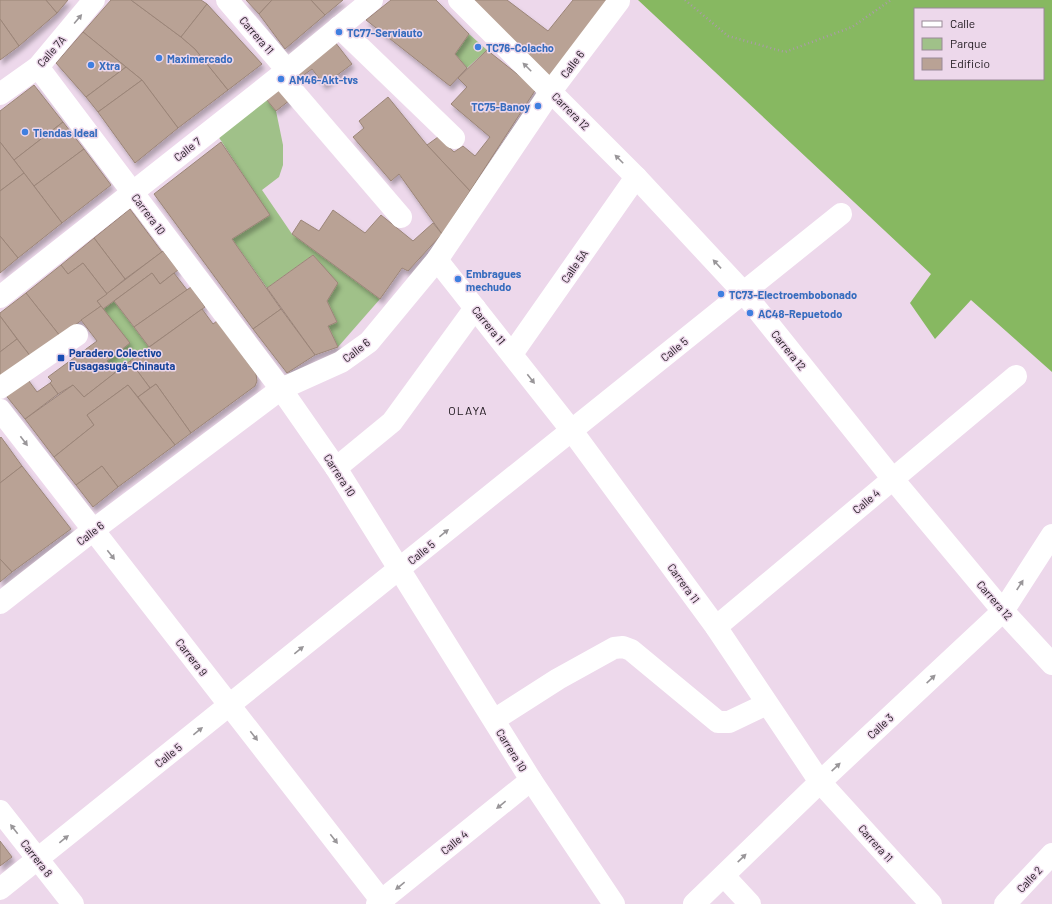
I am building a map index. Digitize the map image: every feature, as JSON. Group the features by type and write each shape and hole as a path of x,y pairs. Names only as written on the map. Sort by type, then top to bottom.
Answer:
{"street":[{"name":"Calle 7A","path":"0,94 38,67 94,0"},
{"name":"Carrera 11","path":"227,0 401,217"},
{"name":"Calle 7","path":"0,297 284,73 372,0"},
{"name":"Carrera 12","path":"459,0 636,177 744,293 892,478 1003,611 1052,664"},
{"name":"Calle 6","path":"0,603 92,531 281,389 341,362 369,342 437,260 551,92 619,0"},
{"path":"340,27 454,138"},
{"name":"Carrera 10","path":"38,67 281,389 336,468 531,780 614,904"},
{"name":"Calle 5A","path":"512,354 636,177"},
{"name":"Calle 5","path":"0,889 841,214"},
{"name":"Carrera 11","path":"437,260 572,431 716,627 820,782 931,904"},
{"path":"336,468 392,422 475,308"},
{"path":"0,388 77,335"},
{"name":"Calle 4","path":"716,627 892,478 1016,376"},
{"name":"Carrera 9","path":"0,410 92,531 230,705 381,903"},
{"name":"Calle 3","path":"694,904 820,782 1003,611 1052,535"},
{"path":"494,720 558,679 614,648 623,647 631,650 718,722 729,722 767,704"},
{"name":"Calle 4","path":"381,903 531,780"},
{"name":"Carrera 8","path":"0,811 73,904"},
{"name":"Calle 2","path":"1005,904 1052,855"},
{"path":"724,876 750,904"}],"path":[{"path":"685,0 728,36 785,52 852,27 892,0"}],"green space":[{"path":"638,0 1052,0 1052,372 971,300 935,339 910,303 931,274"},
{"path":"469,34 487,50 467,68 455,54"},
{"path":"266,99 276,111 283,145 283,165 279,177 262,190 292,234 380,299 338,347 328,326 337,322 327,301 337,283 313,255 267,288 232,239 269,215 218,136"},
{"path":"114,301 149,347 115,373 107,361 103,309"}],"building":[{"path":"0,0 46,0 57,13 19,46 0,19"},
{"path":"46,0 68,0 57,13"},
{"name":"Maximercado","path":"111,0 131,0 181,37 195,49 228,90 178,128 142,80 83,32"},
{"path":"131,0 201,0 207,4 181,37"},
{"path":"246,0 272,0 259,14"},
{"path":"272,0 311,0 325,15 285,49 259,14"},
{"path":"311,0 343,0 325,15"},
{"path":"391,0 436,0 469,34 455,54 467,68 450,86 366,20"},
{"path":"472,0 507,0 548,31 573,0 610,0 549,78"},
{"path":"207,4 262,64 228,90 195,49 181,37"},
{"path":"0,19 19,46 0,60"},
{"name":"Xtra","path":"83,32 126,67 86,97 56,63"},
{"path":"335,42 352,64 324,85 312,69 301,77 296,71"},
{"path":"487,50 536,89 470,191 427,145 438,137 454,152 463,146 475,156 490,137 451,104 467,87 458,78"},
{"path":"126,67 142,80 98,112 86,97"},
{"path":"142,80 178,128 135,163 98,112"},
{"name":"Tiendas Ideal","path":"34,85 63,122 14,160 0,142 0,111"},
{"path":"280,88 290,100 276,111 266,99"},
{"path":"388,97 427,145 470,191 442,234 399,174 391,181 353,137 364,128 359,121"},
{"path":"63,122 84,149 34,186 14,160"},
{"path":"0,142 24,173 0,191"},
{"path":"221,142 270,215 232,239 281,309 253,329 154,194"},
{"path":"84,149 111,185 62,223 34,186"},
{"path":"24,173 62,223 18,258 0,236 0,191"},
{"path":"130,209 162,252 125,279 94,238"},
{"path":"333,210 365,233 381,215 413,241 433,223 442,234 408,271 402,268 380,299 292,234 301,220 319,231"},
{"path":"0,236 18,258 0,273"},
{"path":"94,238 125,279 107,294 83,263 68,274 61,265"},
{"path":"163,251 178,270 160,284 152,273 103,309 97,301"},
{"path":"313,255 338,283 327,301 337,322 328,326 338,347 315,355 267,288"},
{"path":"83,263 107,294 97,301 101,306 60,336 26,293 61,265 68,274"},
{"path":"152,273 160,284 174,273 187,290 134,327 114,301"},
{"path":"191,287 205,307 149,347 134,327"},
{"path":"26,293 60,336 31,357 0,316 0,313"},
{"path":"101,306 130,343 107,361 115,373 84,397 73,385 58,394 50,383 52,381 48,377 97,341 81,320"},
{"path":"202,309 213,324 217,321 256,374 257,381 255,386 191,433 156,384 150,388 130,361"},
{"path":"281,309 315,355 287,373 253,329"},
{"path":"0,316 17,339 0,352"},
{"path":"17,339 31,357 0,379 0,352"},
{"path":"130,361 150,388 138,397 128,385 87,415 94,425 54,457 25,419 73,385 84,397"},
{"path":"26,377 37,392 50,383 58,394 25,419 4,393"},
{"path":"156,384 191,433 175,445 138,397"},
{"path":"128,385 175,445 118,487 102,466 76,485 54,457 94,425 87,415"},
{"path":"1,437 22,466 0,483 0,438"},
{"path":"22,466 71,529 12,572 0,559 0,483"},
{"path":"102,466 118,487 93,507 76,485"},
{"path":"0,559 12,572 0,582"},
{"path":"0,841 12,857 0,866"}],"place":[{"name":"TC77-Serviauto","path":"339,32"},
{"name":"TC76-Colacho","path":"478,47"},
{"name":"Maximercado","path":"159,58"},
{"name":"Xtra","path":"91,65"},
{"name":"AM46-Akt-tvs","path":"281,79"},
{"name":"TC75-Banoy","path":"538,106"},
{"name":"Tiendas Ideal","path":"25,132"},
{"name":"Embragues mechudo","path":"458,279"},
{"name":"TC73-Electroembobonado","path":"721,294"},
{"name":"AC48-Repuetodo","path":"750,313"},
{"name":"Paradero Colectivo Fusagasugá-Chinauta","path":"61,358"}],"district":[{"name":"OLAYA","path":"468,410"}]}
